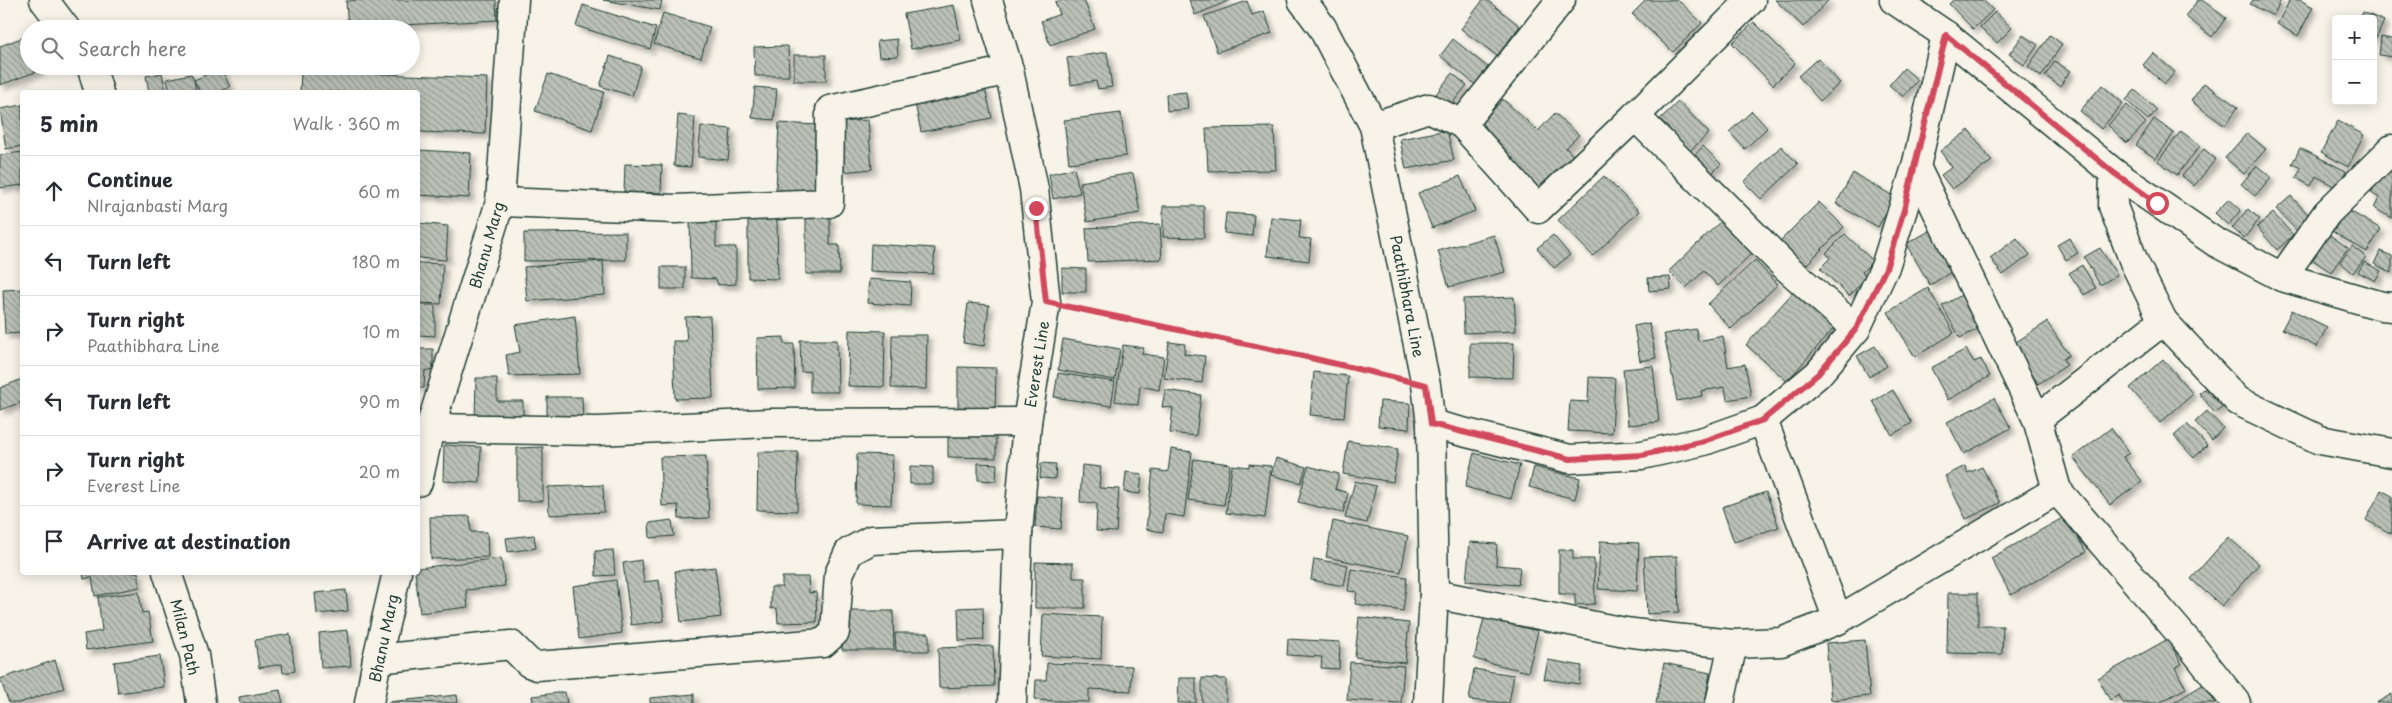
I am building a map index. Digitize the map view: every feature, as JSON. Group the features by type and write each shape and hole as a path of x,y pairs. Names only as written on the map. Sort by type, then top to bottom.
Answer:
{"street":[{"path":"44,0 59,20"},
{"name":"Bhanu Marg","path":"420,473 430,428 500,202 514,0"},
{"name":"Everest Line","path":"988,0 1009,70 1034,189 1046,302 1027,422 1018,534 1012,703"},
{"name":"Paathibhara Line","path":"1302,0 1322,27 1374,126 1426,385 1431,424 1434,594 1428,703"},
{"path":"1462,124 1560,0"},
{"path":"1374,126 1429,108 1462,124 1538,209 1751,0"},
{"path":"1894,0 1946,35 2114,173 2215,242 2282,277 2382,306 2392,307"},
{"path":"1431,424 1570,459 1642,455 1704,441 1763,420 1818,374 1856,329 1886,268 1916,167 1946,35"},
{"path":"500,202 675,209 830,203 830,110 1009,70"},
{"path":"94,75 99,90"},
{"path":"1634,116 1786,267 1856,329"},
{"path":"2282,277 2327,213 2392,149"},
{"path":"1916,167 2037,419 2057,490 2192,647 2236,703"},
{"path":"2114,173 2113,206 2134,262 2163,321 2238,401 2320,440 2392,453"},
{"path":"2037,419 2163,321"},
{"path":"1763,420 1838,620"},
{"path":"430,428 597,431 770,423 1027,422"},
{"path":"1434,594 1625,632 1733,644 1781,642 1838,620 2057,490"},
{"path":"377,659 510,645 529,663 537,666 823,643 835,632 839,574 849,552 871,540 1018,534"},
{"name":"Milan Path","path":"169,575 194,656 200,703"},
{"name":"Bhanu Marg","path":"369,703 396,575"},
{"path":"1720,703 1733,644"}],"path":[{"path":"1046,302 1288,352 1426,385"}],"building":[{"path":"496,0 497,20 420,24 420,20 347,20 346,1"},
{"path":"603,0 662,0 660,10"},
{"path":"1062,0 1084,0 1095,29 1050,45 1041,21 1060,14 1055,2"},
{"path":"1189,0 1231,0 1195,15"},
{"path":"1483,0 1487,0 1520,26 1497,56 1461,29"},
{"path":"1646,0 1678,0 1702,23 1673,52 1632,14"},
{"path":"1775,0 1829,0 1803,27"},
{"path":"1953,0 1983,0 1993,10 1973,29 1949,4"},
{"path":"2198,0 2202,0 2226,18 2212,37 2185,16"},
{"path":"2253,0 2281,0 2273,16 2250,4"},
{"path":"2290,0 2300,0 2313,7 2298,36 2277,24"},
{"path":"1247,1 1252,15 1264,11 1272,33 1217,52 1204,16"},
{"path":"583,5 656,28 650,49 576,26"},
{"path":"954,5 961,40 911,49 904,14"},
{"path":"1995,12 2012,28 1997,43 1980,27"},
{"path":"663,13 710,27 701,58 654,44"},
{"path":"2377,18 2384,21 2377,37"},
{"path":"1754,22 1795,63 1773,85 1732,43"},
{"path":"2023,35 2038,45 2024,65 2009,54"},
{"path":"2050,35 2062,44 2041,77 2028,67"},
{"path":"2381,37 2392,39 2392,57 2379,55"},
{"path":"20,38 20,75 27,75 0,85 0,46"},
{"path":"897,39 898,56 879,57 877,41"},
{"path":"1453,39 1489,68 1476,85 1440,56"},
{"path":"788,46 789,76 755,76 754,47"},
{"path":"1107,52 1112,87 1098,89 1096,81 1071,85 1067,58"},
{"path":"2153,53 2175,72 2165,84 2143,65"},
{"path":"794,55 826,55 826,81 794,81"},
{"path":"610,56 641,66 632,96 600,86"},
{"path":"1818,58 1840,83 1820,101 1798,76"},
{"path":"2055,61 2070,71 2060,86 2045,76"},
{"path":"1904,68 1918,80 1903,97 1889,85"},
{"path":"1452,73 1467,85 1451,105 1436,94"},
{"path":"548,74 604,92 592,130 535,111"},
{"path":"162,75 166,90 149,90 146,76"},
{"path":"192,75 196,90 170,90 167,79"},
{"path":"205,75 224,75 230,87 223,90 199,90 194,80"},
{"path":"301,75 407,75 487,78 485,134 420,132 420,90 300,90"},
{"path":"2204,83 2238,107 2225,126 2191,101"},
{"path":"2102,85 2123,103 2101,129 2080,111"},
{"path":"755,87 777,89 774,120 752,118"},
{"path":"985,88 992,118 921,132 915,103"},
{"path":"2135,90 2157,110 2148,120 2126,100"},
{"path":"1186,92 1188,109 1167,111 1166,94"},
{"path":"1503,99 1538,131 1555,113 1579,135 1566,148 1576,158 1544,193 1475,130"},
{"path":"1679,101 1709,133 1690,151 1660,119"},
{"path":"20,105 20,146 6,149 0,109"},
{"path":"2127,105 2146,123 2127,143 2108,125"},
{"path":"1752,111 1767,128 1745,149 1729,132"},
{"path":"1121,113 1126,156 1069,163 1064,120"},
{"path":"678,115 695,117 691,167 674,166"},
{"path":"2154,119 2174,133 2156,159 2136,145"},
{"path":"868,120 872,169 842,172 838,122"},
{"path":"2338,121 2364,135 2348,167 2321,152"},
{"path":"779,123 818,125 814,193 776,191"},
{"path":"701,126 731,129 728,160 698,157"},
{"path":"1274,127 1276,170 1208,171 1206,128"},
{"path":"1447,130 1454,160 1406,169 1400,139"},
{"path":"1969,130 1992,161 1952,189 1941,175 1952,167 1940,151"},
{"path":"2181,131 2200,146 2177,175 2158,161"},
{"path":"2247,133 2266,149 2244,174 2225,158"},
{"path":"1703,146 1721,164 1710,175 1692,158"},
{"path":"1781,146 1798,164 1761,199 1744,182"},
{"path":"2300,148 2346,171 2337,188 2316,176 2311,186 2296,178 2301,168 2292,164"},
{"path":"2204,149 2216,159 2194,186 2182,176"},
{"path":"420,150 471,153 469,198 420,195"},
{"path":"20,152 20,185 0,188 0,155"},
{"path":"625,164 662,165 661,193 624,192"},
{"path":"2257,166 2271,177 2255,196 2241,184"},
{"path":"1074,168 1080,193 1053,199 1049,174"},
{"path":"2385,168 2392,172 2392,218 2374,208 2379,198 2371,193"},
{"path":"1133,173 1140,213 1087,222 1080,182"},
{"path":"1853,173 1895,197 1878,227 1836,204"},
{"path":"1460,176 1475,211 1432,228 1418,193"},
{"path":"1604,176 1639,211 1593,256 1558,220"},
{"path":"2291,196 2311,217 2297,231 2276,209"},
{"path":"2229,199 2241,210 2228,225 2215,213"},
{"path":"1819,202 1844,227 1803,268 1778,243"},
{"path":"1163,206 1204,206 1204,238 1163,237"},
{"path":"2248,209 2260,219 2244,238 2232,228"},
{"path":"2346,209 2381,229 2367,252 2333,232"},
{"path":"1226,213 1254,215 1252,236 1224,233"},
{"path":"2273,213 2293,235 2277,250 2257,227"},
{"path":"806,216 830,216 830,245 839,245 840,274 806,274"},
{"path":"1271,217 1301,220 1299,238 1311,239 1309,261 1267,256"},
{"path":"690,218 716,218 716,247 736,247 736,284 718,285 716,279 691,278"},
{"path":"748,218 777,218 778,279 748,278"},
{"path":"1724,218 1755,250 1718,286 1704,271 1686,288 1669,271"},
{"path":"420,223 448,226 446,260 420,258"},
{"path":"1160,224 1162,259 1088,262 1086,228"},
{"path":"1933,229 1956,269 1930,285 1906,244"},
{"path":"2324,231 2348,248 2331,272 2307,256"},
{"path":"626,232 626,260 524,261 524,233"},
{"path":"1845,234 1873,261 1862,272 1867,277 1849,296 1820,268 1830,258 1826,253"},
{"path":"1494,235 1505,272 1449,287 1438,251"},
{"path":"1553,235 1570,255 1554,268 1537,248"},
{"path":"2017,238 2030,255 2003,275 1990,258"},
{"path":"2069,238 2078,253 2066,260 2057,245"},
{"path":"871,244 935,248 933,274 870,271"},
{"path":"2352,246 2366,257 2353,273 2340,262"},
{"path":"2100,248 2117,275 2100,285 2084,257"},
{"path":"2380,251 2392,256 2392,273 2374,264"},
{"path":"1755,260 1778,284 1731,329 1708,304"},
{"path":"603,261 605,295 527,301 524,267"},
{"path":"2364,262 2381,271 2375,281 2358,272"},
{"path":"420,263 443,264 441,304 420,303"},
{"path":"2082,265 2096,288 2084,295 2069,273"},
{"path":"661,267 685,267 685,289 661,289"},
{"path":"1062,268 1086,269 1086,292 1062,292"},
{"path":"1670,277 1671,289 1649,291 1648,278"},
{"path":"869,279 911,282 910,306 867,303"},
{"path":"1928,288 1954,333 1915,357 1888,312"},
{"path":"20,289 20,333 5,334 3,290"},
{"path":"1795,290 1836,326 1787,381 1746,345"},
{"path":"1965,293 1984,326 1960,338 1942,306"},
{"path":"1514,297 1516,331 1464,333 1463,299"},
{"path":"968,303 989,305 984,346 963,343"},
{"path":"420,305 435,305 435,336 420,335"},
{"path":"2292,310 2327,327 2317,347 2282,329"},
{"path":"575,316 580,374 509,376 506,355 520,352 515,325"},
{"path":"710,316 713,398 675,399 673,341 687,341 685,317"},
{"path":"2047,322 2069,355 2063,359 2067,365 2038,384 2013,344"},
{"path":"1649,323 1656,358 1640,361 1634,326"},
{"path":"1696,329 1698,341 1723,336 1728,367 1745,364 1751,396 1727,400 1725,387 1701,391 1702,396 1677,401 1664,334"},
{"path":"849,330 885,331 884,387 848,386"},
{"path":"892,335 927,335 926,389 891,388"},
{"path":"784,337 784,344 794,344 795,388 758,389 757,338"},
{"path":"1063,339 1120,349 1115,380 1058,370"},
{"path":"800,340 837,340 838,392 810,392 810,371 801,372"},
{"path":"1169,342 1185,344 1184,354 1205,356 1202,383 1164,378"},
{"path":"1470,343 1514,343 1513,378 1470,377"},
{"path":"1123,345 1144,348 1142,354 1164,357 1159,390 1140,386 1138,405 1115,401"},
{"path":"1875,346 1887,366 1869,377 1857,356"},
{"path":"420,349 433,349 433,371 425,370 424,388 420,388"},
{"path":"1966,349 1974,362 1981,359 1990,376 1948,400 1931,368"},
{"path":"2163,359 2193,394 2160,423 2130,388"},
{"path":"1653,366 1659,422 1628,425 1623,369"},
{"path":"958,367 996,368 995,412 958,411"},
{"path":"1314,372 1348,376 1344,418 1310,415"},
{"path":"1058,373 1115,382 1111,406 1054,397"},
{"path":"1589,377 1615,378 1612,433 1568,431 1570,401 1588,402"},
{"path":"476,378 497,378 497,401 523,401 523,422 475,421"},
{"path":"20,380 20,403 0,410 0,388"},
{"path":"2212,383 2228,403 2215,413 2199,393"},
{"path":"1165,390 1201,395 1196,436 1170,433 1173,408 1162,407"},
{"path":"1893,390 1912,423 1892,435 1873,401"},
{"path":"547,397 582,397 583,423 547,423"},
{"path":"1994,398 2011,428 1964,454 1947,422"},
{"path":"1380,401 1410,403 1409,429 1378,426"},
{"path":"2207,411 2223,428 2212,440 2195,422"},
{"path":"2187,424 2207,445 2194,458 2174,436"},
{"path":"2111,428 2129,453 2123,457 2142,481 2110,505 2073,457"},
{"path":"948,434 996,434 996,458 948,457"},
{"path":"1348,441 1398,449 1393,482 1343,474"},
{"path":"444,445 481,447 480,483 443,481"},
{"path":"543,447 543,501 517,501 517,448"},
{"path":"1171,449 1192,452 1184,517 1165,514 1163,532 1146,529 1153,470 1168,472"},
{"path":"758,452 798,452 797,511 757,510"},
{"path":"1474,453 1520,465 1511,499 1465,487"},
{"path":"857,454 893,455 891,505 856,504"},
{"path":"706,456 709,518 679,519 678,505 662,506 660,457"},
{"path":"1276,458 1306,467 1301,483 1271,475"},
{"path":"1194,459 1230,464 1224,505 1188,500"},
{"path":"978,463 997,464 996,481 978,480"},
{"path":"1041,463 1056,464 1055,479 1040,478"},
{"path":"1249,464 1271,466 1265,518 1226,513 1232,465 1249,467"},
{"path":"1082,465 1101,467 1099,488 1119,489 1116,532 1096,531 1097,503 1080,502"},
{"path":"910,466 933,467 933,484 910,484"},
{"path":"1308,466 1339,474 1335,489 1348,493 1343,513 1298,502"},
{"path":"1965,466 1968,473 1982,467 2000,503 1966,519 1945,476"},
{"path":"1534,467 1580,478 1575,499 1529,487"},
{"path":"1126,472 1142,474 1140,494 1124,492"},
{"path":"1355,481 1376,486 1367,523 1345,518"},
{"path":"603,485 604,512 549,515 548,487"},
{"path":"2381,490 2392,496 2392,534 2366,520"},
{"path":"1766,492 1779,527 1734,542 1722,507"},
{"path":"1037,496 1063,498 1061,529 1035,527"},
{"path":"470,516 471,532 487,532 488,557 431,559 430,517"},
{"path":"2066,516 2086,552 2011,595 1991,558"},
{"path":"672,520 674,536 650,538 649,523"},
{"path":"1333,521 1408,536 1401,572 1326,557"},
{"path":"534,535 536,548 508,552 506,538"},
{"path":"2228,537 2259,564 2222,606 2191,579"},
{"path":"1600,541 1639,543 1637,591 1598,589"},
{"path":"1470,542 1497,544 1496,565 1520,567 1518,585 1466,581"},
{"path":"613,550 615,575 596,576 595,551"},
{"path":"1559,550 1573,550 1573,559 1594,559 1595,604 1575,605 1575,594 1559,594"},
{"path":"1677,556 1679,612 1647,614 1644,557"},
{"path":"501,558 505,586 466,590 468,607 420,613 415,575 420,575 420,568"},
{"path":"1314,559 1348,565 1344,586 1311,580"},
{"path":"641,560 644,582 659,580 664,621 631,625 623,563"},
{"path":"1035,562 1073,563 1073,578 1085,578 1085,608 1035,608"},
{"path":"715,567 721,617 681,622 675,571"},
{"path":"1351,569 1407,577 1403,611 1355,604 1357,592 1348,591"},
{"path":"83,575 138,575 140,587 95,596 92,577 84,579"},
{"path":"782,577 808,577 809,593 816,592 817,622 778,623 777,608 771,609 771,587 782,587"},
{"path":"616,580 622,633 579,639 573,586"},
{"path":"346,590 348,611 317,614 315,593"},
{"path":"139,592 142,613 148,612 153,641 86,650 84,634 102,631 98,597"},
{"path":"1948,593 1978,593 1978,626 2003,626 2002,654 1947,653"},
{"path":"983,607 984,640 959,641 958,608"},
{"path":"841,611 893,611 894,650 842,650"},
{"path":"1043,614 1102,617 1101,659 1041,656"},
{"path":"1359,617 1409,623 1405,663 1355,657"},
{"path":"1484,618 1538,631 1528,672 1474,659"},
{"path":"348,630 351,666 321,668 319,633"},
{"path":"895,633 929,633 929,651 896,651"},
{"path":"290,634 295,671 283,673 282,664 259,668 255,640"},
{"path":"1288,639 1340,642 1339,669 1321,668 1322,657 1287,655"},
{"path":"2168,639 2182,664 2175,668 2186,688 2159,703 2123,703 2119,695 2110,700 2098,678"},
{"path":"1865,640 1870,696 1831,700 1826,643"},
{"path":"993,646 994,686 939,688 938,648"},
{"path":"160,656 164,687 118,693 114,662"},
{"path":"55,660 64,688 19,703 9,703 0,679"},
{"path":"1548,660 1582,666 1579,684 1544,679"},
{"path":"1350,662 1404,666 1401,703 1347,700"},
{"path":"1047,663 1132,666 1131,691 1089,689 1089,702 1035,700 1036,680 1046,680"},
{"path":"1664,663 1710,673 1705,703 1656,703"},
{"path":"1474,669 1514,675 1509,703 1469,700"},
{"path":"1179,678 1196,678 1196,703 1178,703"},
{"path":"1202,678 1226,679 1226,703 1202,703"},
{"path":"2204,684 2215,703 2173,703"},
{"path":"280,690 283,703 240,703 239,697"},
{"path":"565,692 567,703 533,703 532,696"},
{"path":"694,694 694,703 650,703 650,698"},
{"path":"2392,694 2392,703 2376,703"},
{"path":"457,695 458,703 388,702"}],"route":[{"path":"1036,208 1046,302 1298,355 1426,385 1431,424 1570,459 1642,455 1704,441 1763,420 1818,374 1856,329 1886,268 1916,167 1946,35 2114,173 2157,203"}]}
